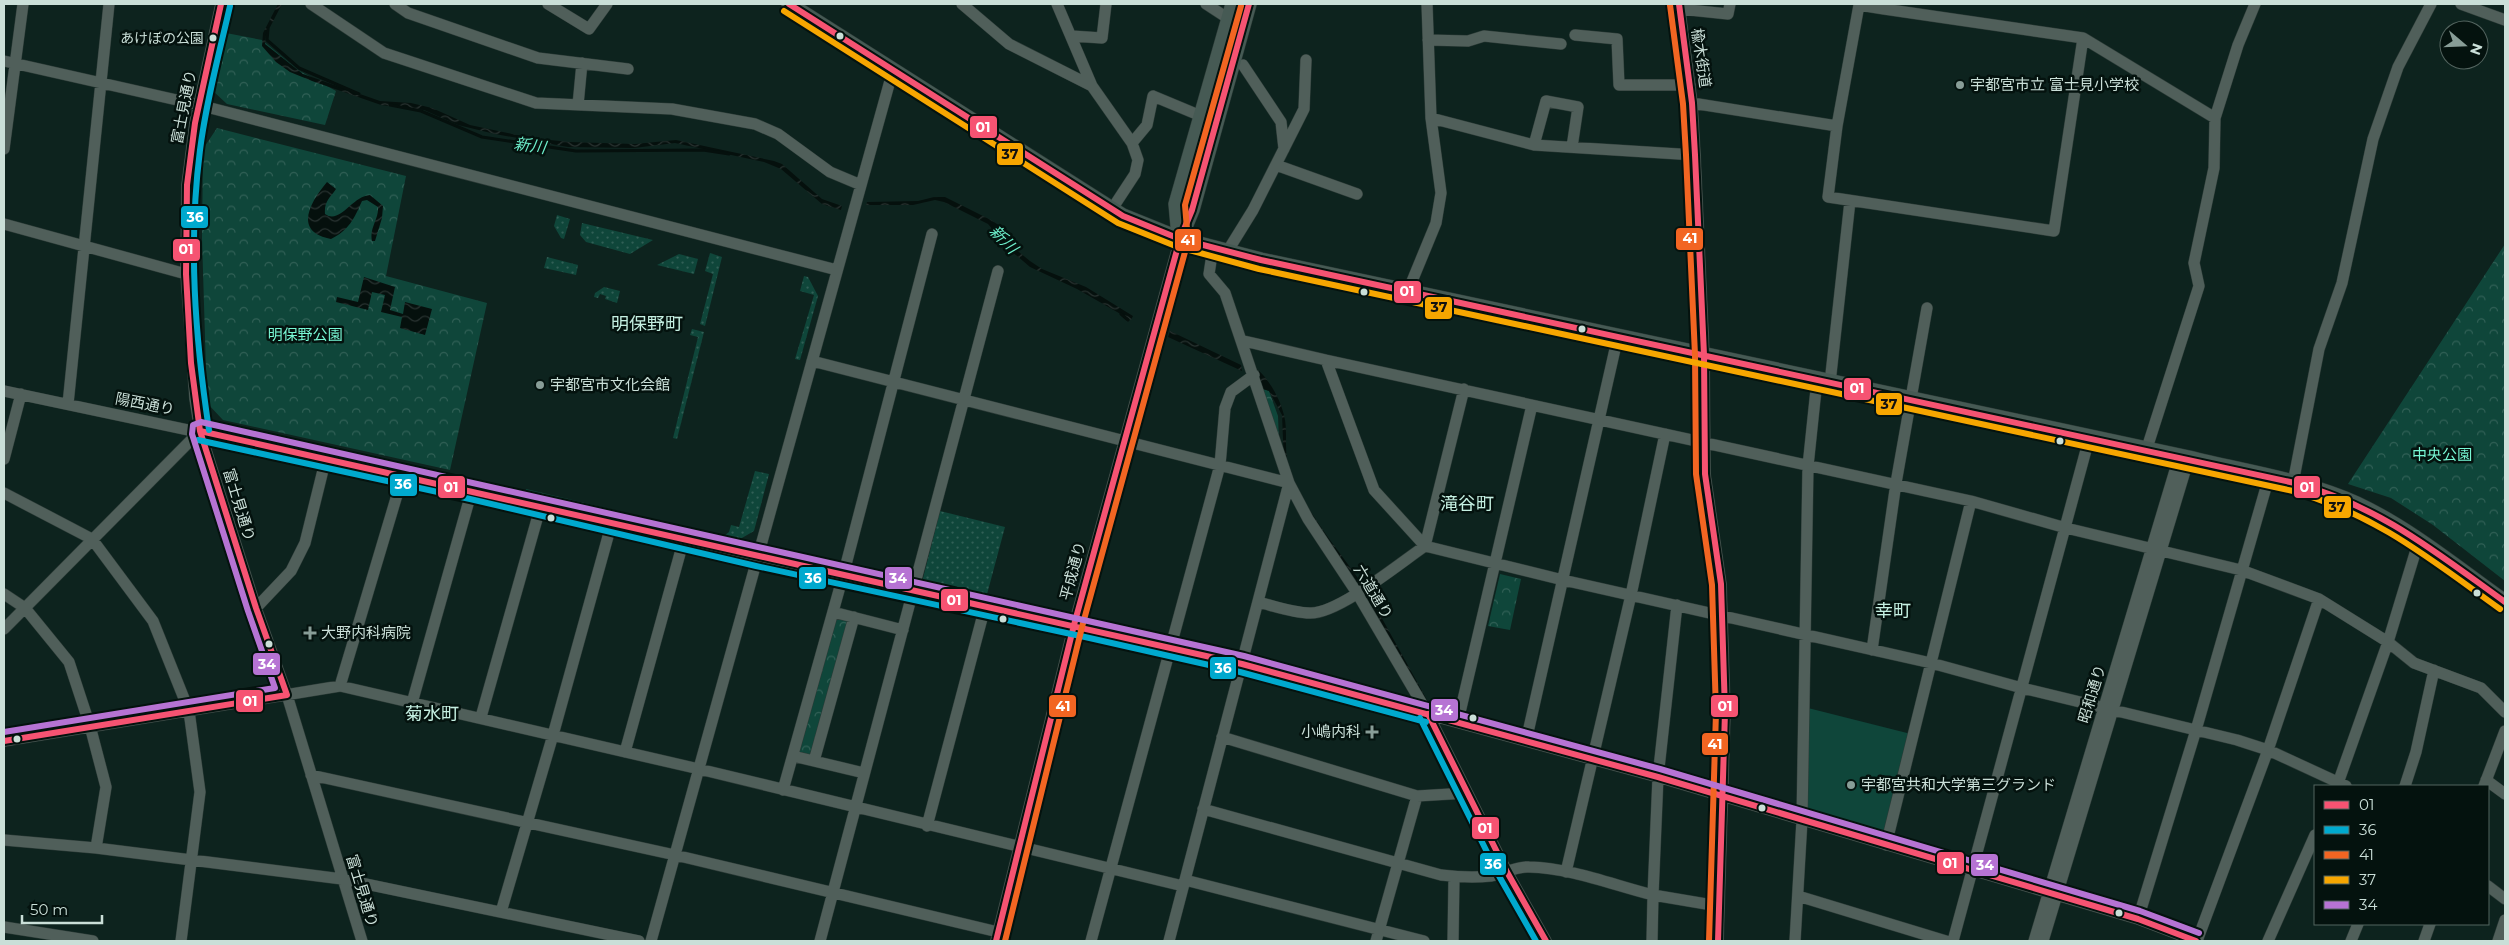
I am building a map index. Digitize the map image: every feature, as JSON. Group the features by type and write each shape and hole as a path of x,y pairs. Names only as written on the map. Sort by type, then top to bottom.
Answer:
{"main road":[{"path":"789,4 985,126 1112,209 1138,223 1180,239 1220,250 2089,439 2184,457 2293,483 2356,504 2419,540 2505,602"},
{"path":"1180,239 1176,204 1233,4"},
{"path":"1180,239 1192,210 1249,4"}],"street":[{"path":"4,149 9,63 23,4"},
{"path":"68,404 86,246 100,82 109,4"},
{"name":"富士見通り","path":"220,4 199,105 188,185 186,274 191,363 200,431 256,608 287,696 362,941"},
{"path":"311,4 384,53 536,103 672,109 755,124 778,134 830,172 861,185"},
{"path":"395,4 408,13 538,58 628,69"},
{"path":"548,4 589,29 607,4"},
{"path":"962,4 1009,44 1092,86"},
{"path":"1057,4 1092,86 1132,142 1138,160 1137,169 1112,209"},
{"path":"1072,36 1102,38 1106,4"},
{"path":"1206,4 1228,19"},
{"path":"1408,290 1436,223 1441,193 1431,118 1427,4"},
{"path":"1679,6 1728,14 1730,4"},
{"path":"2146,451 2200,286 2194,263 2214,168 2216,118 2238,45 2254,4"},
{"path":"2293,483 2320,349 2342,283 2373,139 2398,67 2431,4"},
{"path":"2461,4 2505,20"},
{"path":"2083,38 2054,231 1828,197 1859,5 1885,6 2083,38 2216,118"},
{"name":"楡木街道","path":"1679,6 1692,103 1695,155 1704,355 1705,474 1718,556 1722,616 1725,712 1718,941"},
{"path":"1575,35 1617,40 1619,85 1690,85"},
{"path":"1428,40 1468,40 1484,36 1561,44"},
{"path":"1220,250 1253,210 1304,109 1306,60"},
{"path":"9,63 199,105 837,270"},
{"path":"578,105 582,63"},
{"path":"1243,65 1281,122 1284,149"},
{"path":"651,941 893,70"},
{"path":"1132,142 1147,125 1153,96 1201,116"},
{"path":"1534,145 1546,101 1578,107 1572,147"},
{"path":"1692,103 1838,126"},
{"path":"1431,118 1534,145 1695,155"},
{"path":"1276,165 1357,194"},
{"path":"1795,941 1802,820 1808,466 1824,381 1850,201"},
{"path":"4,224 186,274"},
{"path":"783,790 843,576 932,234"},
{"name":"平成通り","path":"997,937 1074,625 1180,239"},
{"name":"六道通り","path":"1220,250 1209,274 1225,293 1244,341 1289,482 1308,519 1357,593 1428,714 1507,872 1546,941"},
{"path":"820,941 998,271"},
{"path":"1872,650 1896,483 1926,308"},
{"path":"1526,741 1618,336"},
{"path":"1244,341 1808,466 1971,500 2066,528 2241,570 2319,599 2388,642 2414,663 2481,688 2505,712"},
{"path":"812,360 1289,482 1169,941"},
{"path":"1326,360 1374,490 1425,546 1563,580 1930,663 2022,688 2196,730 2268,750 2341,785 2419,540"},
{"path":"1091,941 1220,465 1225,408 1231,392 1253,371"},
{"path":"1258,602 1311,613 1323,612 1357,593 1425,546 1464,389"},
{"name":"陽西通り","path":"4,391 472,490 758,557 1074,625 1242,664 1658,776 2052,895 2138,919 2174,937 2197,941"},
{"path":"4,459 20,394"},
{"path":"1458,721 1532,405"},
{"path":"4,629 200,431"},
{"path":"1566,872 1631,595 1665,434"},
{"path":"1953,941 1974,871 2089,439"},
{"name":"昭和通り","path":"2034,941 2052,895 2184,457"},
{"path":"256,608 291,571 305,543 326,458"},
{"path":"340,686 403,475"},
{"path":"2138,919 2196,730 2269,477"},
{"path":"412,703 472,490"},
{"path":"4,493 92,539 153,621 189,711 200,792 193,860 181,941"},
{"path":"1886,845 1971,500"},
{"path":"481,717 541,506"},
{"path":"501,912 553,736 612,522"},
{"path":"625,752 684,540"},
{"path":"4,594 25,608 69,662 90,726 106,787 96,848"},
{"path":"2197,941 2268,750 2319,599"},
{"path":"1652,941 1658,776 1678,605"},
{"path":"928,826 986,607"},
{"path":"833,612 902,630"},
{"path":"814,761 854,617"},
{"path":"2405,785 2416,752 2434,670"},
{"path":"4,741 340,686 481,717 553,736 699,769 1109,869 1184,883 1378,936 1424,941"},
{"path":"2485,783 2505,731"},
{"path":"1222,737 1417,796 1467,793"},
{"path":"792,756 864,773"},
{"path":"311,775 833,891 997,937"},
{"path":"2489,785 2505,794"},
{"path":"1378,936 1417,796"},
{"path":"1203,809 1398,864 1454,877 1492,876 1530,867 1566,872 1653,895 1718,906"},
{"path":"2268,941 2314,837"},
{"path":"4,840 96,848 342,879 639,941"},
{"path":"1453,941 1454,877"},
{"path":"2489,887 2505,899"},
{"name":"昭和通り","path":"2043,941 2052,895"},
{"path":"1798,896 1946,941"},
{"path":"2498,941 2505,920"},
{"path":"2351,941 2358,925"},
{"path":"2424,941 2430,925"},
{"path":"4,927 93,941"}],"green space":[{"name":"あけぼの公園","path":"226,33 262,40 298,70 336,91 325,125 227,104 213,91"},
{"name":"明保野公園","path":"217,128 406,176 386,276 487,303 450,470 223,420 207,403 202,238 203,149"},
{"path":"557,215 570,219 564,239 561,238 554,226"},
{"path":"582,223 653,240 630,254 586,242 580,235"},
{"name":"中央公園","path":"2505,244 2505,581 2433,525 2391,498 2348,484"},
{"path":"710,253 722,257 705,326 700,324 713,274 705,271"},
{"path":"679,254 698,259 694,274 657,265"},
{"path":"547,257 578,265 576,275 544,268"},
{"path":"804,276 808,277 818,296 800,360 795,359 814,295 800,291"},
{"path":"604,287 620,291 617,303 605,299 606,296 600,294 598,298 594,297 595,293"},
{"path":"692,329 704,332 677,439 673,438 698,337 690,335"},
{"path":"1263,389 1269,391 1278,416 1279,443"},
{"path":"755,471 769,474 754,531 735,542 525,494 526,489 724,536 729,532 731,525 739,527"},
{"path":"940,511 1005,527 986,598 922,582"},
{"path":"1500,574 1521,579 1510,630 1488,626"},
{"path":"836,616 849,619 812,756 797,754"},
{"name":"宇都宮共和大学第三グランド","path":"1808,708 1911,734 1884,833 1880,835 1807,814"}],"water":[{"path":"278,4 282,4 266,35 265,44 303,74 380,101 411,103 432,108 470,125 531,138 569,142 635,144 676,140 774,161 782,164 822,199 842,206 841,210 822,204 781,169 764,162 675,143 634,148 568,147 495,134 458,125 424,110 381,105 312,81 290,72 276,62 262,46 263,33"},
{"path":"327,182 336,189 325,206 325,214 336,216 357,200 370,195 383,206 382,218 375,241 372,241 371,236 378,207 367,200 362,201 347,228 337,236 331,239 319,235 312,230 308,223 308,215 315,198"},
{"path":"934,197 945,197 991,220 1000,226 1014,248 1030,261 1042,269 1086,287 1133,316 1131,320 1077,289 1030,267 1010,250 988,224 944,202 935,200 913,205 866,205 867,202 918,201"},
{"path":"364,277 395,287 390,310 403,314 405,302 432,309 425,335 400,328 402,317 381,312 385,295 372,292 368,310 336,302 337,297 358,302"},
{"path":"1170,331 1241,365 1242,371 1168,337"},
{"path":"1257,369 1270,384 1282,409 1286,427 1286,452 1293,479 1320,526 1362,584 1360,586 1303,505 1284,464 1282,415 1269,391 1263,389"},
{"path":"1368,593 1427,700 1424,701 1365,594"}],"waterway":[{"name":"新川","path":"268,29 267,40 299,68 359,94"},
{"name":"新川","path":"390,105 421,111 482,137 576,151 703,150 729,154"},
{"name":"新川","path":"1121,314 1128,320"}],"transit line":[{"name":"01","path":"4,741 287,695 256,608 200,431 191,363 186,274 187,185 195,123 221,4"},
{"name":"01","path":"789,4 1123,216 1180,239 1261,260 2295,483 2354,505 2406,532 2505,602"},
{"name":"01","path":"996,941 1074,625 1180,239 1192,210 1249,4"},
{"name":"01","path":"1679,4 1692,103 1695,155 1704,355 1705,474 1721,584 1725,712 1718,941"},
{"name":"41","path":"1670,5 1683,104 1686,155 1695,355 1696,474 1712,585 1716,712 1709,941"},
{"name":"36","path":"209,430 197,325 194,220 196,185 206,114 230,6"},
{"name":"41","path":"1005,941 1082,627 1188,241 1185,205 1241,6"},
{"name":"37","path":"784,11 1118,223 1178,247 1259,269 2293,491 2351,513 2402,540 2500,609"},
{"name":"34","path":"4,732 275,688 248,611 192,434 193,425 201,422 1244,656 1660,769 2140,911 2199,933"},
{"name":"01","path":"200,431 1242,664 1658,777 2138,919 2196,941"},
{"name":"36","path":"198,440 470,499 756,566 1240,672 1426,722"},
{"name":"01","path":"1428,714 1507,872 1546,941"},
{"name":"36","path":"1420,718 1499,876 1536,941"}],"place":[{"name":"あけぼの公園","path":"213,38"},
{"name":"宇都宮市立 富士見小学校","path":"1960,85"},
{"name":"宇都宮市文化会館","path":"540,385"},
{"name":"大野内科病院","path":"310,633"},
{"name":"小嶋内科","path":"1372,732"},
{"name":"宇都宮共和大学第三グランド","path":"1851,785"}],"district":[{"name":"明保野町","path":"647,324"},
{"name":"滝谷町","path":"1467,504"},
{"name":"幸町","path":"1893,611"},
{"name":"菊水町","path":"432,714"}]}
